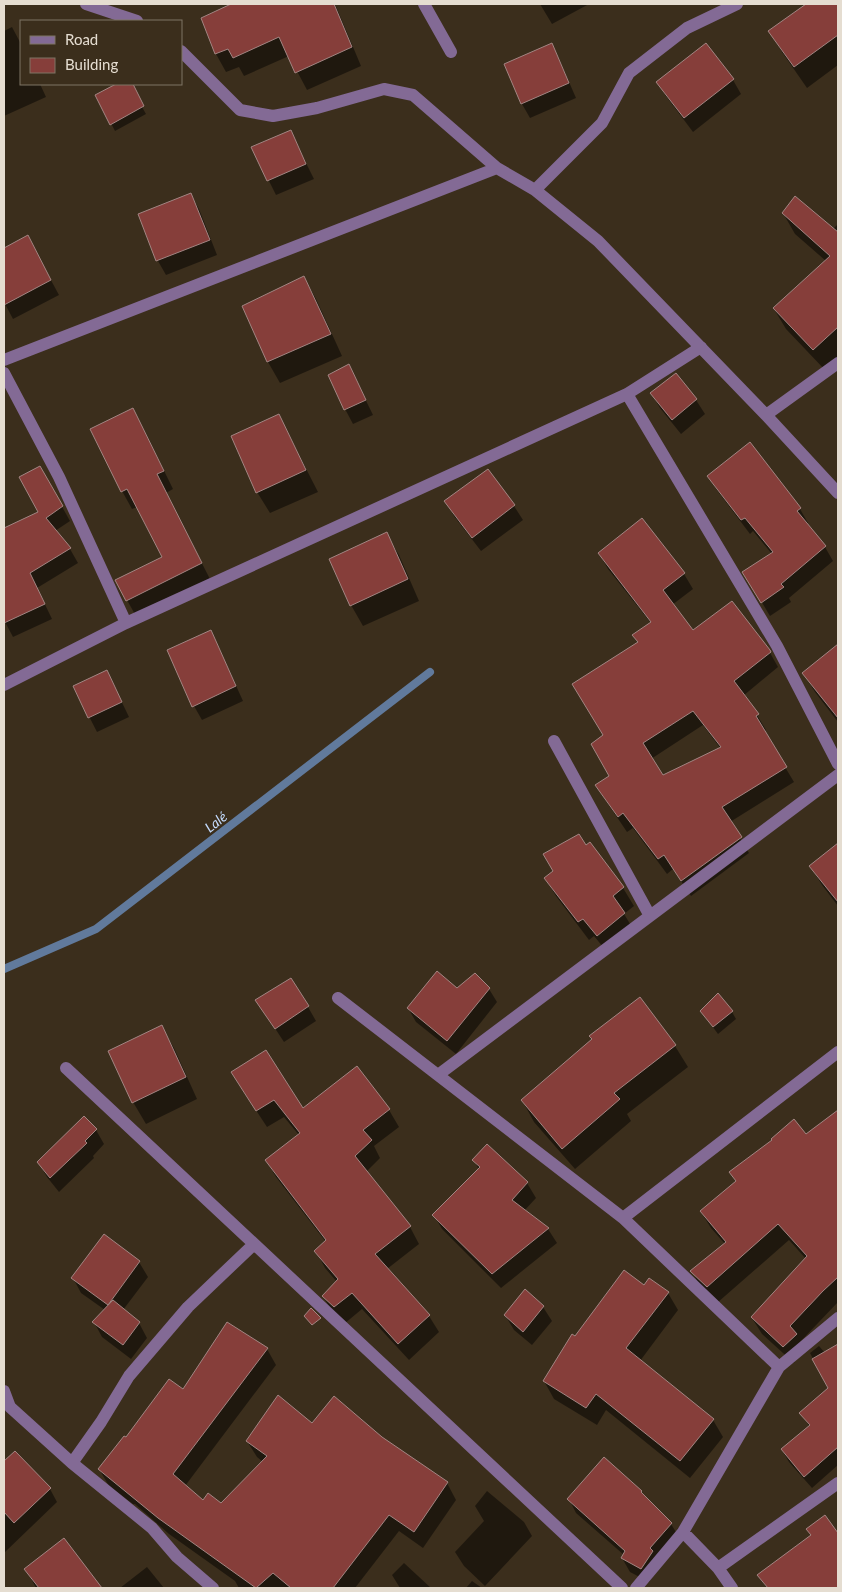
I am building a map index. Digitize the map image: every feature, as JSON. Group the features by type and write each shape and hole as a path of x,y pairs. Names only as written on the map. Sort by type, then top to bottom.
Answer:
{"street":[{"path":"86,4 134,20"},
{"path":"424,4 451,52"},
{"path":"535,190 602,122 629,73 687,28 737,4"},
{"path":"182,52 240,110 273,116 317,108 384,88 413,95 497,168 535,190 598,241 766,415 838,493"},
{"path":"4,360 497,168"},
{"path":"4,685 126,623 627,394 701,347"},
{"path":"766,415 838,363"},
{"path":"4,373 59,477 126,623"},
{"path":"627,394 777,646 838,764"},
{"path":"554,741 650,916"},
{"path":"438,1075 838,775"},
{"path":"338,998 623,1218 779,1367"},
{"path":"623,1218 838,1052"},
{"path":"66,1068 622,1588"},
{"path":"72,1463 101,1422 129,1376 188,1307 254,1244"},
{"path":"636,1588 683,1532 779,1367 838,1318"},
{"path":"4,1391 10,1407 72,1463 152,1528 177,1557 213,1588"},
{"path":"718,1568 838,1483"},
{"path":"683,1532 718,1568 732,1588"}],"building":[{"path":"231,4 334,4 352,47 295,73 279,37 233,58 228,49 215,54 201,18"},
{"path":"806,4 838,4 838,35 794,67 768,31"},
{"path":"552,43 569,83 521,104 504,64"},
{"path":"706,43 734,79 684,118 656,82"},
{"path":"114,85 134,85 144,106 110,125 95,95"},
{"path":"291,130 306,164 267,181 251,147"},
{"path":"191,193 210,240 156,261 138,214"},
{"path":"795,196 838,232 838,327 813,350 773,308 830,256 782,213"},
{"path":"28,235 51,280 4,305 4,248"},
{"path":"304,276 331,334 267,362 242,306"},
{"path":"349,364 366,400 344,410 328,375"},
{"path":"676,373 697,399 672,420 650,393"},
{"path":"133,408 164,471 157,474 202,563 126,601 115,580 162,557 127,489 121,492 90,429"},
{"path":"279,414 306,470 256,493 231,436"},
{"path":"750,442 801,508 797,511 826,546 781,584 784,587 761,603 742,572 773,552 745,518 741,520 707,476"},
{"path":"40,466 63,506 46,518 71,548 30,573 45,604 4,623 4,528 38,512 19,477"},
{"path":"488,469 515,505 472,538 444,501"},
{"path":"642,518 685,573 663,590 693,630 732,601 771,652 734,681 759,714 756,716 787,767 722,807 742,837 681,881 664,855 658,859 623,813 618,817 595,785 609,776 591,744 603,735 572,684 638,642 632,635 651,622 598,553","holes":["693,711 721,747 663,775 643,743"]},
{"path":"387,532 408,579 350,606 329,559"},
{"path":"211,630 236,686 192,707 167,650"},
{"path":"838,644 838,718 802,673"},
{"path":"107,670 122,702 88,718 73,686"},
{"path":"579,834 586,845 590,842 624,887 613,896 625,913 597,936 583,919 578,922 544,878 553,871 543,854"},
{"path":"838,843 838,902 809,866"},
{"path":"437,971 457,988 475,973 490,988 447,1041 407,1008"},
{"path":"291,978 309,1006 275,1029 255,1000"},
{"path":"718,993 733,1011 713,1027 700,1011"},
{"path":"640,997 676,1045 614,1093 620,1099 562,1149 521,1100 592,1039 589,1036"},
{"path":"162,1025 186,1077 132,1103 108,1051"},
{"path":"266,1050 303,1108 357,1066 390,1109 363,1130 372,1140 355,1156 411,1226 375,1254 430,1315 398,1344 352,1293 334,1307 322,1296 338,1279 314,1251 326,1240 265,1160 300,1133 274,1100 256,1111 231,1072"},
{"path":"838,1110 838,1277 790,1326 797,1334 783,1347 751,1317 807,1256 778,1224 707,1287 690,1271 726,1242 700,1211 736,1181 729,1172 772,1140 794,1119 806,1134"},
{"path":"84,1116 97,1129 85,1141 87,1143 50,1178 37,1162"},
{"path":"487,1144 528,1182 512,1200 549,1228 492,1274 432,1215 480,1167 472,1160"},
{"path":"104,1234 140,1261 108,1305 71,1278"},
{"path":"624,1270 644,1285 649,1278 669,1292 626,1348 714,1419 680,1461 596,1394 586,1408 543,1381 572,1334 575,1336"},
{"path":"525,1289 544,1306 523,1332 504,1315"},
{"path":"113,1300 140,1322 123,1345 92,1322"},
{"path":"311,1308 321,1318 312,1325 304,1316"},
{"path":"227,1322 268,1348 173,1474 203,1500 208,1493 221,1503 267,1456 246,1441 278,1395 312,1423 334,1396 382,1437 448,1482 414,1532 389,1515 333,1588 291,1588 273,1573 256,1588 158,1518 98,1469 124,1436 126,1437 169,1379 183,1389"},
{"path":"838,1344 838,1447 804,1477 781,1449 810,1425 799,1413 828,1388 812,1359"},
{"path":"15,1451 51,1488 14,1523 4,1512 4,1461"},
{"path":"604,1457 642,1491 672,1523 650,1548 653,1551 641,1569 621,1558 625,1551 567,1499"},
{"path":"825,1515 838,1533 838,1588 768,1588 757,1575 811,1535 806,1529"},
{"path":"64,1538 102,1588 39,1588 24,1569"}],"waterway":[{"name":"Lalé","path":"4,969 96,929 430,672"}]}
